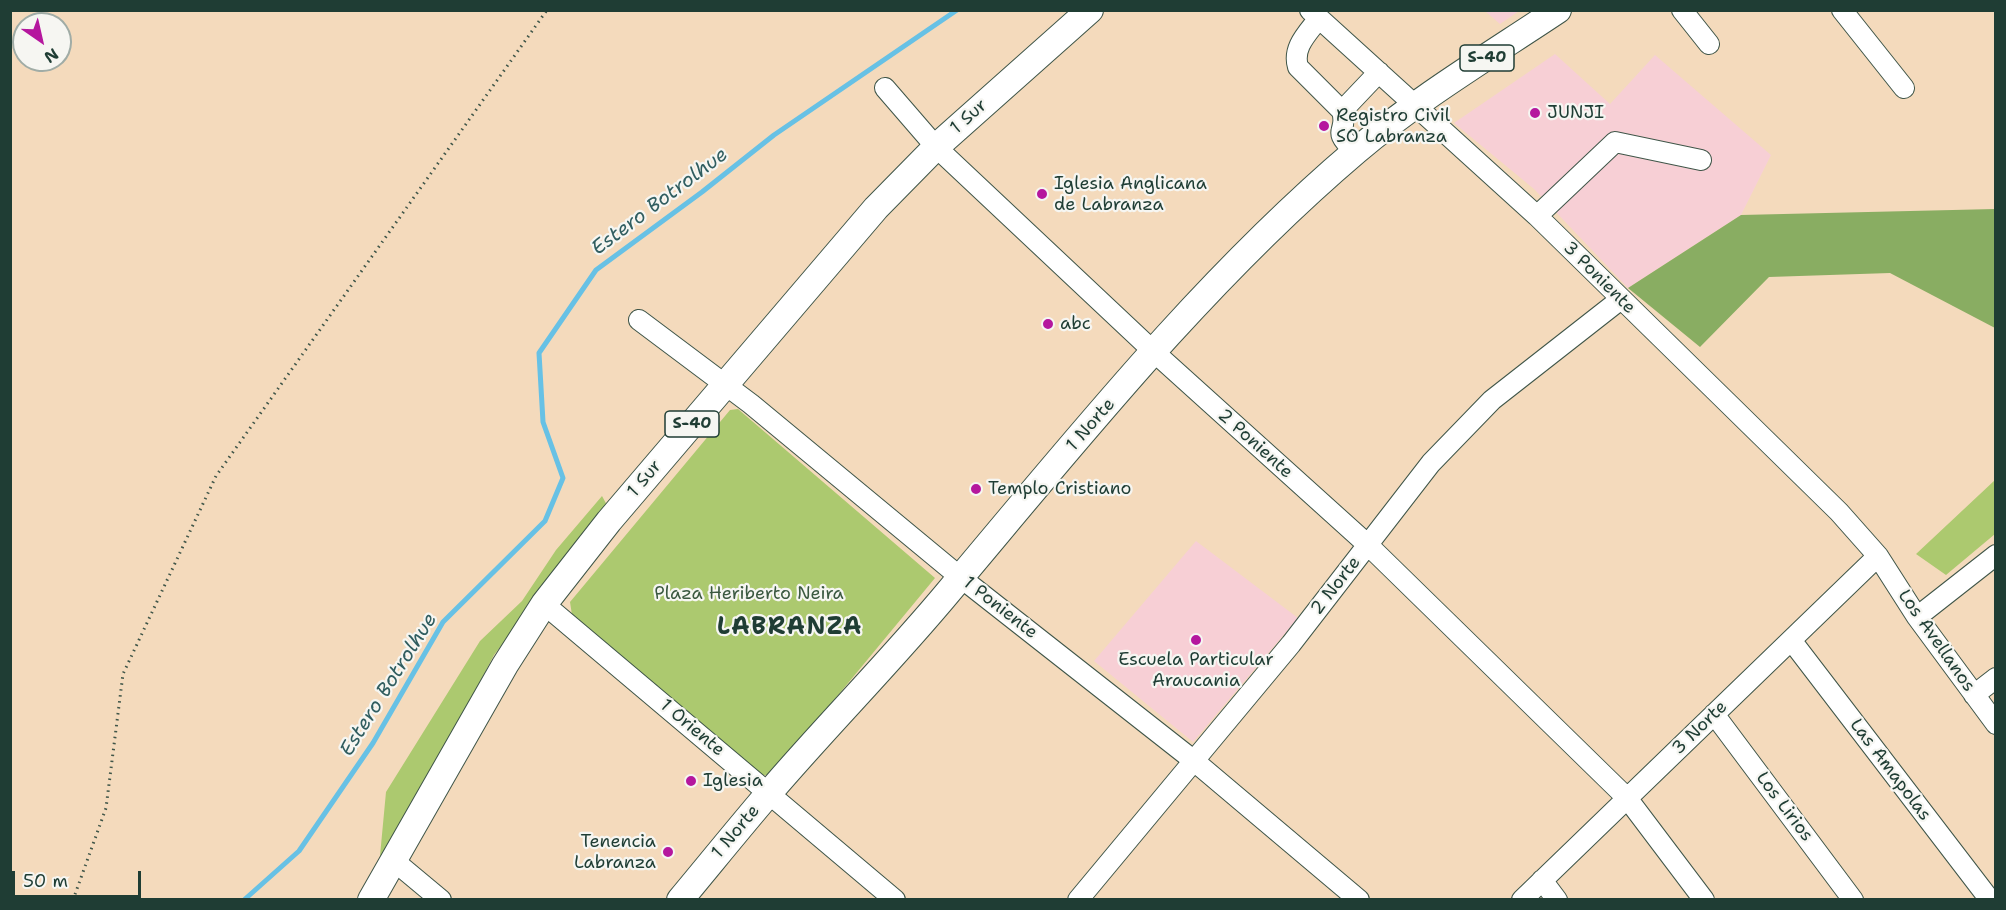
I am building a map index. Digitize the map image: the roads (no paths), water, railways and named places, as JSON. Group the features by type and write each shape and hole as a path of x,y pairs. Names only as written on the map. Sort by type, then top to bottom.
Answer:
{"main road":[{"name":"1 Sur","path":"371,900 486,696 544,604 609,521 876,208 936,147 1090,10"},
{"name":"1 Norte","path":"680,900 769,793 960,577 1153,351 1254,247 1355,152 1415,104 1558,10"}],"street":[{"path":"1682,10 1709,44"},
{"path":"1842,10 1904,88"},
{"name":"3 Poniente","path":"1315,14 1536,216 1839,512 1878,556"},
{"path":"1315,14 1299,46 1296,62 1342,111 1344,118 1339,135 1355,152"},
{"path":"1342,111 1379,72"},
{"name":"2 Poniente","path":"885,88 936,147 1153,351 1368,545 1627,798 1704,900"},
{"path":"1536,216 1615,142 1701,160"},
{"name":"2 Norte","path":"1078,900 1291,644 1431,463 1492,400 1621,299"},
{"name":"1 Poniente","path":"639,320 725,385 960,577 1193,760 1359,900"},
{"path":"1917,617 1995,555"},
{"name":"Los Avellanos","path":"1878,556 1917,617 1995,724"},
{"name":"3 Norte","path":"1522,900 1878,556"},
{"name":"1 Oriente","path":"544,604 895,900"},
{"name":"Las Amapolas","path":"1791,640 1990,900"},
{"path":"1974,695 1995,678"},
{"name":"Los Lirios","path":"1714,714 1853,900"},
{"path":"393,860 441,900"},
{"path":"1542,880 1557,900"}],"waterway":[{"name":"Estero Botrolhue","path":"244,900 299,851 373,743 443,622 545,521 563,478 543,422 539,353 596,270 702,192 774,135 957,10"}],"place":[{"name":"JUNJI","path":"1535,113"},
{"name":"Registro Civil SO Labranza","path":"1324,126"},
{"name":"Iglesia Anglicana de Labranza","path":"1042,194"},
{"name":"abc","path":"1048,324"},
{"name":"Templo Cristiano","path":"976,489"},
{"name":"Escuela Particular Araucania","path":"1196,640"},
{"name":"Iglesia","path":"691,781"},
{"name":"Tenencia Labranza","path":"668,852"}],"district":[{"name":"LABRANZA","path":"790,628"}],"park label":[{"name":"Plaza Heriberto Neira","path":"749,594"}]}
